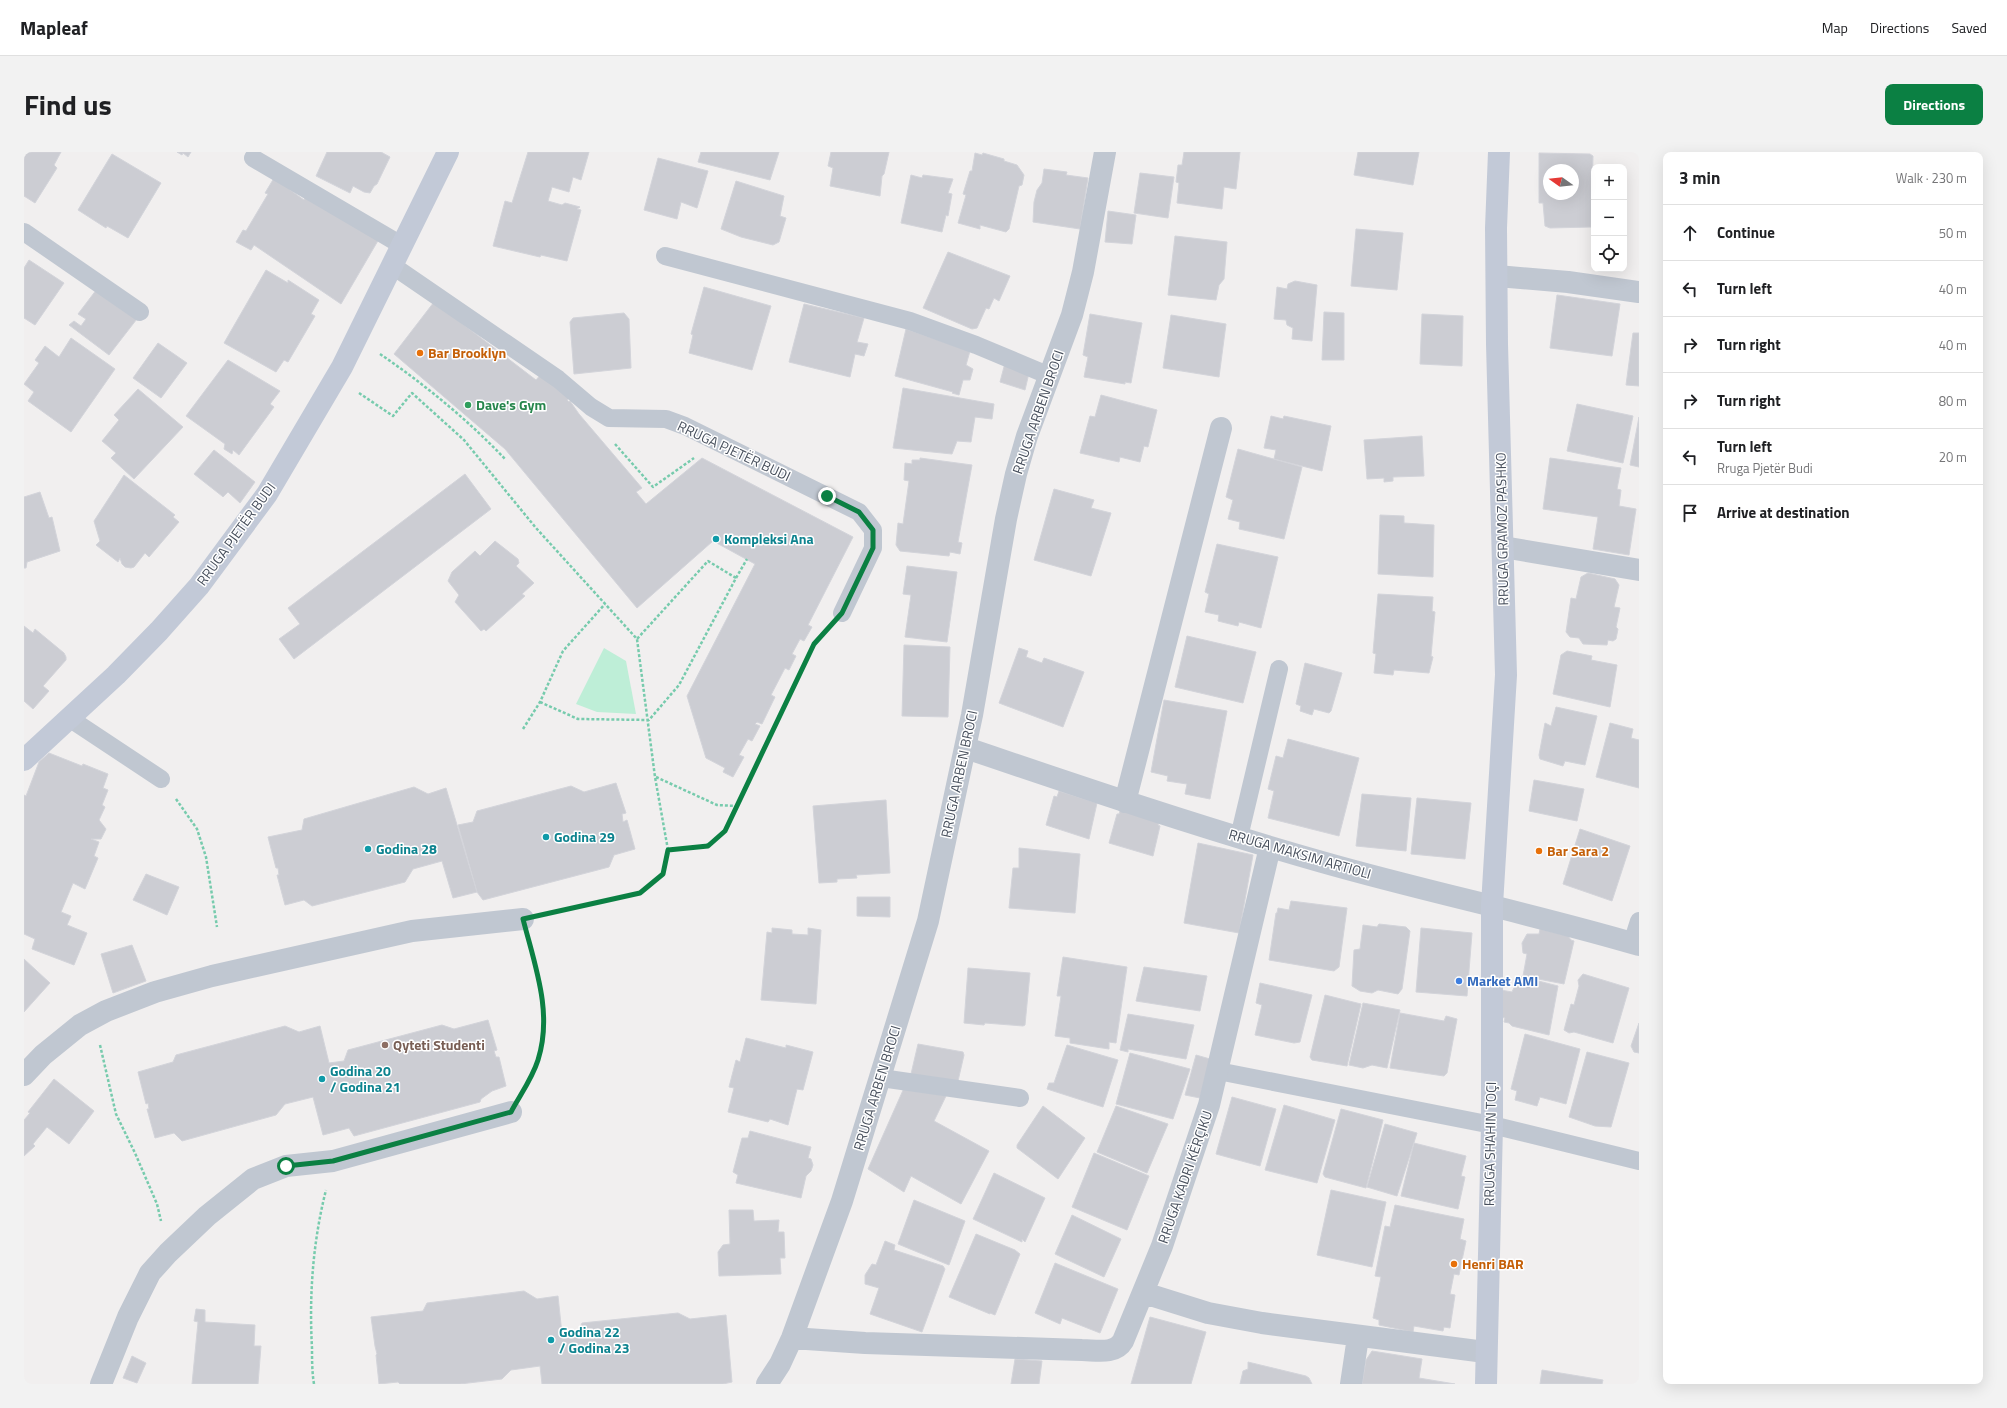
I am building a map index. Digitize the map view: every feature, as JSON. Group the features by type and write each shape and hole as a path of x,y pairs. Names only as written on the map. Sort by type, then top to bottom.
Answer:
{"street":[{"name":"RRUGA PJETËR BUDI","path":"24,760 116,675 199,586 267,494 335,378 403,246 448,152"},
{"name":"RRUGA ARBEN BROCI","path":"767,1384 780,1364 792,1338 842,1201 928,921 966,748 1006,519 1016,474 1027,436 1072,315 1079,290 1105,152"},
{"name":"RRUGA GRAMOZ PASHKO","path":"1492,905 1506,675 1496,228 1499,152"},
{"path":"1497,276 1568,282 1639,292"},
{"path":"1125,802 1221,428"},
{"path":"1503,547 1639,570"},
{"name":"RRUGA MAKSIM ARTIOLI","path":"966,748 1125,802 1323,863 1492,905 1635,944"},
{"name":"RRUGA KADRI KËRÇIKU","path":"792,1338 865,1343 1108,1351 1118,1348 1121,1345 1144,1293 1162,1246 1209,1105 1270,847"},
{"name":"RRUGA SHAHIN TOÇI","path":"1486,1384 1492,1125 1492,905"},
{"path":"24,1075 62,1038 93,1017 155,992 255,966 412,932 523,919"},
{"path":"101,1384 142,1284 157,1263 207,1216 253,1179 286,1166 333,1161 511,1112"},
{"path":"1144,1293 1189,1308 1282,1327 1486,1352"},
{"path":"1351,1384 1358,1337"}],"lane":[{"path":"253,158 403,246"},
{"path":"24,232 140,312"},
{"path":"665,256 910,321 976,345 1050,376"},
{"name":"RRUGA PJETËR BUDI","path":"393,266 558,379 591,407 609,418 666,419 685,426 859,512 873,530 873,548 842,613"},
{"path":"1239,837 1279,669"},
{"path":"69,718 162,779"},
{"path":"1635,944 1639,921"},
{"path":"1218,1071 1492,1125 1639,1161"},
{"path":"881,1078 1020,1098"}],"path":[{"path":"356,338 388,360 440,401 490,443 505,459"},
{"path":"335,378 393,416 412,393 464,440 536,528 637,638 655,777 668,850 663,874 640,893 523,919 542,997 544,1017 543,1039 537,1061 529,1080 511,1112"},
{"path":"614,443 653,487 696,456"},
{"path":"540,702 578,719 648,720 679,685 746,559"},
{"path":"637,638 708,561 736,578"},
{"path":"523,729 540,702 563,651 605,604"},
{"path":"668,850 708,846 725,831 814,644 842,613"},
{"path":"655,777 717,806 737,806"},
{"path":"162,779 197,829 206,857 217,927"},
{"path":"93,1017 116,1114 157,1204 168,1253"},
{"path":"314,1384 310,1322 312,1283 319,1216 333,1161"}],"green space":[{"path":"604,648 626,661 636,714 597,712 576,704"}],"building":[{"path":"24,152 61,152 54,165 57,168 35,203 24,196"},
{"path":"177,152 191,152 188,157 183,153 182,155"},
{"path":"327,152 381,152 390,157 377,184 370,193 364,192 353,186 350,193 316,176"},
{"path":"528,152 589,152 581,180 573,177 569,192 552,187 548,201 562,205 565,203 580,207 577,209 581,210 567,261 541,255 540,257 493,246 505,201 512,203"},
{"path":"701,152 779,152 770,180 698,162"},
{"path":"831,152 889,152 884,174 882,176 880,196 830,186 833,168 828,166"},
{"path":"1184,152 1240,152 1236,189 1224,187 1222,209 1177,203 1179,183 1176,182 1178,165 1182,165"},
{"path":"1358,152 1419,152 1413,185 1354,175"},
{"path":"975,153 982,155 983,153 1004,159 1004,161 1017,165 1024,175 1022,185 1019,186 1009,229 1006,232 980,225 980,229 958,223 966,195 963,194 970,171 972,171"},
{"path":"1539,153 1590,154 1593,156 1593,164 1591,164 1591,227 1550,228 1545,226 1543,203 1539,203"},
{"path":"112,154 161,183 128,238 107,226 106,228 78,210"},
{"path":"658,158 708,171 697,208 681,202 677,219 644,210"},
{"path":"1044,169 1067,172 1066,175 1088,178 1080,229 1033,222 1034,202 1037,190 1042,183"},
{"path":"1140,173 1174,177 1168,218 1134,213"},
{"path":"911,175 922,178 923,175 953,179 948,193 952,194 948,216 946,215 942,232 901,223"},
{"path":"274,178 290,187 289,189 304,200 305,197 379,239 341,304 254,245 251,250 236,242 243,230 246,231 268,194 265,193"},
{"path":"736,181 784,196 780,216 786,218 779,242 773,245 741,237 721,229"},
{"path":"1108,211 1136,215 1132,244 1105,242"},
{"path":"1356,229 1403,233 1397,290 1351,286"},
{"path":"1175,236 1227,242 1224,279 1219,285 1216,300 1168,295"},
{"path":"948,252 1010,276 999,301 994,298 989,309 986,308 977,328 972,329 923,308"},
{"path":"29,260 64,283 35,325 24,318 24,268"},
{"path":"266,270 288,283 288,280 319,300 311,314 315,316 288,362 284,360 276,372 224,343"},
{"path":"1295,281 1317,285 1312,341 1292,339 1293,328 1287,325 1286,320 1274,319 1277,287 1287,289 1288,284"},
{"path":"100,285 140,315 109,355 69,325 74,321 81,326 86,319 78,314"},
{"path":"704,287 771,306 752,370 689,353 693,335 691,334"},
{"path":"1557,295 1620,304 1612,356 1550,348"},
{"name":"Kompleksi Ana","path":"434,302 536,380 542,373 570,397 567,400 569,402 570,401 579,414 642,488 636,492 646,504 702,458 853,537 808,625 812,627 804,641 800,639 792,654 796,656 789,670 785,668 771,695 775,697 762,724 757,722 755,724 760,726 752,741 748,739 739,755 744,757 733,777 723,772 725,768 706,758 687,696 755,564 713,541 637,608 505,449 394,354"},
{"path":"804,304 864,318 857,342 868,344 864,356 855,354 850,377 789,362"},
{"path":"1324,312 1344,313 1344,360 1322,360"},
{"path":"624,313 629,319 631,368 574,374 570,322 573,318"},
{"path":"1090,314 1142,323 1131,383 1125,382 1125,384 1084,377 1088,357 1083,355"},
{"path":"1422,314 1463,316 1462,366 1420,364"},
{"path":"1171,315 1226,324 1219,377 1163,368"},
{"path":"906,329 970,351 966,365 973,369 970,380 963,380 959,395 895,376"},
{"path":"1633,333 1639,333 1639,386 1626,385"},
{"path":"71,338 115,369 71,432 28,401 34,392 24,384 39,363 35,360 45,346 59,357"},
{"path":"158,343 187,363 161,398 133,378"},
{"path":"228,360 280,391 270,404 274,407 239,455 233,450 232,454 224,449 225,444 186,416"},
{"path":"1005,363 1029,373 1025,390 1000,382"},
{"path":"903,388 994,404 992,419 975,417 971,442 957,441 952,454 893,448"},
{"path":"138,389 183,427 134,479 111,458 116,453 102,441 119,420 114,415"},
{"path":"1101,395 1157,410 1148,447 1144,446 1140,462 1120,457 1119,462 1080,453 1090,416 1095,417"},
{"path":"1577,404 1633,416 1623,463 1567,451"},
{"path":"1271,416 1283,419 1284,416 1331,426 1322,471 1274,459 1276,450 1264,448"},
{"path":"1639,417 1639,467 1630,465"},
{"path":"1422,436 1424,476 1393,477 1393,481 1384,482 1384,478 1367,479 1364,440"},
{"path":"1238,449 1302,467 1284,539 1239,529 1240,522 1228,519 1233,500 1226,497"},
{"path":"214,450 255,482 240,503 228,492 223,497 194,474"},
{"path":"920,458 972,465 958,542 962,543 960,554 950,552 949,556 900,551 896,545 898,523 903,524 909,481 904,480 905,463 912,464 912,460 920,460"},
{"path":"1550,458 1621,468 1617,489 1621,490 1619,506 1636,509 1629,555 1593,549 1598,517 1543,509"},
{"path":"465,474 491,509 294,659 279,639 300,624 288,608"},
{"path":"124,475 175,515 173,517 179,522 149,557 145,553 134,567 131,568 125,567 120,558 118,562 96,545 100,541 94,521"},
{"path":"1054,489 1094,500 1091,508 1111,513 1091,576 1034,560"},
{"path":"40,492 49,518 52,517 60,551 27,562 26,568 24,568 24,497"},
{"path":"1380,515 1404,516 1404,523 1434,525 1433,577 1378,574"},
{"path":"495,541 518,559 519,563 516,566 534,583 522,594 525,596 486,631 484,629 481,631 455,602 459,595 448,581 452,572 475,551 480,556"},
{"path":"1217,544 1278,557 1261,628 1239,622 1238,626 1218,621 1219,615 1205,612 1209,594 1205,592"},
{"path":"907,566 957,572 947,642 905,637 911,595 903,594"},
{"path":"1588,573 1615,579 1619,585 1614,607 1620,608 1616,627 1618,629 1616,639 1613,641 1608,640 1607,645 1583,644 1579,638 1570,637 1566,632 1571,598 1576,599 1581,577"},
{"path":"1378,594 1433,597 1432,611 1435,612 1431,656 1433,657 1429,673 1394,670 1393,675 1374,673 1376,654 1373,653"},
{"path":"24,626 33,633 35,629 64,653 66,657 66,660 43,686 49,691 33,709 24,701"},
{"path":"1187,636 1256,652 1243,703 1175,687"},
{"path":"904,645 950,647 948,717 902,716"},
{"path":"1019,648 1028,651 1026,657 1042,663 1044,658 1084,672 1063,727 999,703"},
{"path":"1567,651 1592,656 1591,660 1617,665 1610,707 1553,694 1561,655"},
{"path":"1305,663 1342,673 1331,711 1329,713 1314,709 1312,715 1300,711 1301,706 1296,704"},
{"path":"1164,700 1227,711 1210,799 1185,794 1187,784 1167,781 1168,776 1151,772"},
{"path":"1556,707 1597,716 1585,765 1565,761 1563,766 1540,759 1539,755 1545,723 1551,726"},
{"path":"1610,723 1633,729 1631,738 1639,740 1639,788 1596,777"},
{"path":"1288,739 1359,758 1339,836 1268,818 1274,791 1268,789 1276,756 1283,758"},
{"path":"49,753 108,774 103,788 108,790 102,805 105,807 99,820 106,829 101,839 91,839 99,842 94,856 98,858 85,889 73,883 61,912 71,916 67,925 87,933 74,965 32,949 35,939 24,934 24,795 26,796 39,762"},
{"path":"1534,780 1584,789 1577,821 1529,811"},
{"name":"Godina 29","path":"616,783 626,813 622,814 623,822 627,820 635,849 614,855 609,867 483,900 477,892 458,825 473,822 477,811 571,786 584,792"},
{"name":"Godina 28","path":"414,787 428,794 446,788 477,892 453,898 442,861 413,869 405,882 312,906 304,900 285,905 277,875 279,875 278,868 276,868 268,837 302,830 304,819"},
{"path":"1059,791 1097,803 1089,839 1046,825 1054,796 1057,797"},
{"path":"1362,794 1411,798 1406,851 1356,846"},
{"path":"1417,798 1471,803 1465,859 1411,854"},
{"path":"886,800 890,873 856,875 857,878 837,879 837,882 819,883 813,806"},
{"path":"1121,809 1159,820 1158,825 1160,826 1153,856 1109,843 1117,814 1119,814"},
{"path":"1580,829 1630,846 1612,901 1563,884"},
{"path":"1198,843 1253,855 1239,933 1184,923"},
{"path":"1019,848 1080,854 1075,913 1009,908 1013,868 1019,868"},
{"path":"146,874 179,887 167,915 133,900"},
{"path":"857,897 890,897 890,917 857,916"},
{"path":"1291,901 1347,908 1339,967 1334,971 1269,960 1276,913 1278,908 1289,910"},
{"path":"1379,924 1406,927 1410,931 1402,989 1398,994 1378,990 1372,993 1360,991 1352,986 1354,950 1360,949 1363,925 1377,927"},
{"path":"772,928 792,930 792,934 808,935 808,928 821,930 816,1004 761,1000 767,932 772,933"},
{"path":"1421,928 1472,933 1467,996 1416,992"},
{"path":"1540,929 1568,936 1574,941 1564,984 1523,976 1527,954 1523,953 1522,943 1527,934 1539,934"},
{"path":"132,945 146,981 113,993 101,954"},
{"path":"1063,957 1127,967 1116,1043 1109,1042 1109,1049 1070,1043 1070,1038 1055,1036 1061,996 1057,996"},
{"path":"24,959 50,983 24,1012"},
{"path":"1144,967 1207,976 1200,1011 1136,1001"},
{"path":"968,968 1030,973 1025,1025 985,1023 984,1025 964,1023"},
{"path":"1583,974 1629,988 1613,1043 1574,1032 1569,1033 1564,1030 1571,1004 1574,1005 1579,986 1578,980"},
{"path":"1519,976 1558,986 1549,1035 1512,1026 1509,1023 1504,1022 1505,1018 1496,1016 1501,990 1512,992"},
{"path":"1260,983 1312,995 1300,1042 1294,1043 1255,1035 1262,1005 1256,1003"},
{"path":"1325,995 1361,1004 1347,1066 1312,1060 1310,1057"},
{"path":"1363,1003 1400,1010 1387,1068 1372,1065 1363,1068 1349,1065"},
{"path":"1400,1013 1444,1021 1446,1016 1457,1019 1447,1073 1444,1076 1390,1068"},
{"path":"1128,1014 1194,1025 1186,1059 1128,1049 1128,1052 1120,1050"},
{"name":"Godina 20 / Godina 21","path":"488,1020 497,1050 494,1051 496,1057 499,1057 506,1086 492,1091 481,1099 480,1102 354,1136 349,1128 323,1135 313,1097 285,1104 276,1115 182,1141 174,1133 155,1138 147,1109 149,1109 148,1103 146,1104 138,1072 173,1062 176,1055 285,1026 299,1032 320,1026 329,1063 344,1061 348,1050 442,1025 454,1029"},
{"path":"1639,1023 1639,1053 1634,1052 1631,1046"},
{"path":"1525,1034 1580,1049 1566,1104 1540,1097 1537,1106 1515,1100 1517,1091 1511,1089"},
{"path":"746,1038 786,1048 786,1045 813,1052 803,1090 797,1089 788,1125 770,1119 768,1122 728,1112 734,1088 729,1087 736,1060 740,1062"},
{"path":"918,1044 963,1052 964,1055 958,1081 911,1074"},
{"path":"1067,1045 1118,1060 1103,1107 1047,1089 1049,1083 1054,1083"},
{"path":"1587,1052 1629,1063 1611,1127 1595,1126 1569,1117"},
{"path":"1130,1053 1190,1069 1173,1119 1116,1104"},
{"path":"1196,1055 1210,1059 1200,1098 1185,1095"},
{"path":"54,1079 94,1111 69,1144 47,1127 33,1144 35,1146 24,1156 24,1120 30,1113 28,1112"},
{"path":"904,1088 946,1096 934,1121 989,1151 961,1204 911,1176 904,1192 868,1169"},
{"path":"1232,1097 1276,1109 1260,1166 1216,1154"},
{"path":"1284,1105 1335,1120 1317,1183 1265,1170"},
{"path":"1043,1106 1085,1138 1058,1179 1017,1148 1017,1145"},
{"path":"1116,1106 1168,1124 1147,1173 1097,1152"},
{"path":"1341,1109 1383,1120 1366,1188 1325,1177 1323,1174"},
{"path":"1385,1124 1417,1133 1397,1196 1367,1187"},
{"path":"750,1131 811,1147 808,1158 811,1159 813,1165 811,1171 806,1176 801,1198 736,1183 738,1175 733,1172 742,1138 748,1138"},
{"path":"1414,1143 1466,1156 1461,1176 1465,1177 1458,1209 1401,1196"},
{"path":"1094,1153 1149,1176 1127,1230 1072,1207"},
{"path":"994,1173 1045,1198 1025,1242 1022,1239 1022,1242 973,1219"},
{"path":"1331,1190 1386,1202 1372,1267 1317,1255"},
{"path":"914,1200 965,1221 949,1265 898,1244"},
{"path":"1395,1205 1464,1219 1460,1239 1466,1241 1459,1275 1454,1274 1450,1294 1455,1295 1450,1328 1444,1327 1443,1331 1414,1326 1413,1332 1379,1325 1379,1320 1373,1318 1381,1277 1375,1276 1385,1226 1390,1227"},
{"path":"729,1210 753,1210 754,1221 779,1220 778,1232 784,1232 785,1258 780,1258 781,1274 719,1276 718,1252 723,1245 730,1244"},
{"path":"1072,1215 1121,1239 1104,1277 1055,1254"},
{"path":"976,1234 1015,1250 1020,1254 995,1315 949,1297"},
{"path":"885,1241 895,1245 894,1250 943,1266 945,1269 922,1332 870,1314 879,1288 865,1284 865,1275 872,1264 876,1265"},
{"path":"1055,1263 1118,1289 1100,1333 1062,1318 1060,1324 1035,1313"},
{"name":"Godina 22 / Godina 23","path":"524,1291 537,1299 558,1296 562,1334 578,1332 582,1323 678,1313 690,1319 726,1315 732,1382 723,1384 542,1384 540,1366 511,1370 502,1379 460,1384 400,1384 398,1382 379,1384 377,1354 371,1317 423,1311 427,1303"},
{"path":"196,1309 205,1310 205,1322 255,1325 254,1346 261,1346 258,1384 192,1384 198,1322 194,1321"},
{"path":"1150,1317 1206,1332 1191,1384 1131,1384"},
{"path":"1372,1351 1422,1359 1419,1378 1455,1384 1362,1384 1366,1360"},
{"path":"132,1356 146,1363 137,1383 123,1378"},
{"path":"1015,1359 1042,1361 1039,1384 1011,1384"},
{"path":"1248,1362 1306,1376 1312,1384 1240,1384 1243,1371 1248,1369"},
{"path":"1542,1370 1603,1380 1602,1384 1540,1384"}],"place":[{"name":"Bar Brooklyn","path":"420,353"},
{"name":"Dave's Gym","path":"468,405"},
{"name":"Kompleksi Ana","path":"716,539"},
{"name":"Godina 29","path":"546,837"},
{"name":"Godina 28","path":"368,849"},
{"name":"Bar Sara 2","path":"1539,851"},
{"name":"Market AMI","path":"1459,981"},
{"name":"Qyteti Studenti","path":"385,1045"},
{"name":"Godina 20 / Godina 21","path":"322,1079"},
{"name":"Henri BAR","path":"1454,1264"},
{"name":"Godina 22 / Godina 23","path":"551,1340"}],"route":[{"path":"286,1166 333,1161 511,1112 529,1080 537,1061 543,1039 544,1005 523,919 640,893 652,885 663,874 667,861 668,850 708,846 725,831 814,644 842,613 873,548 873,530 859,512 827,496"}]}
